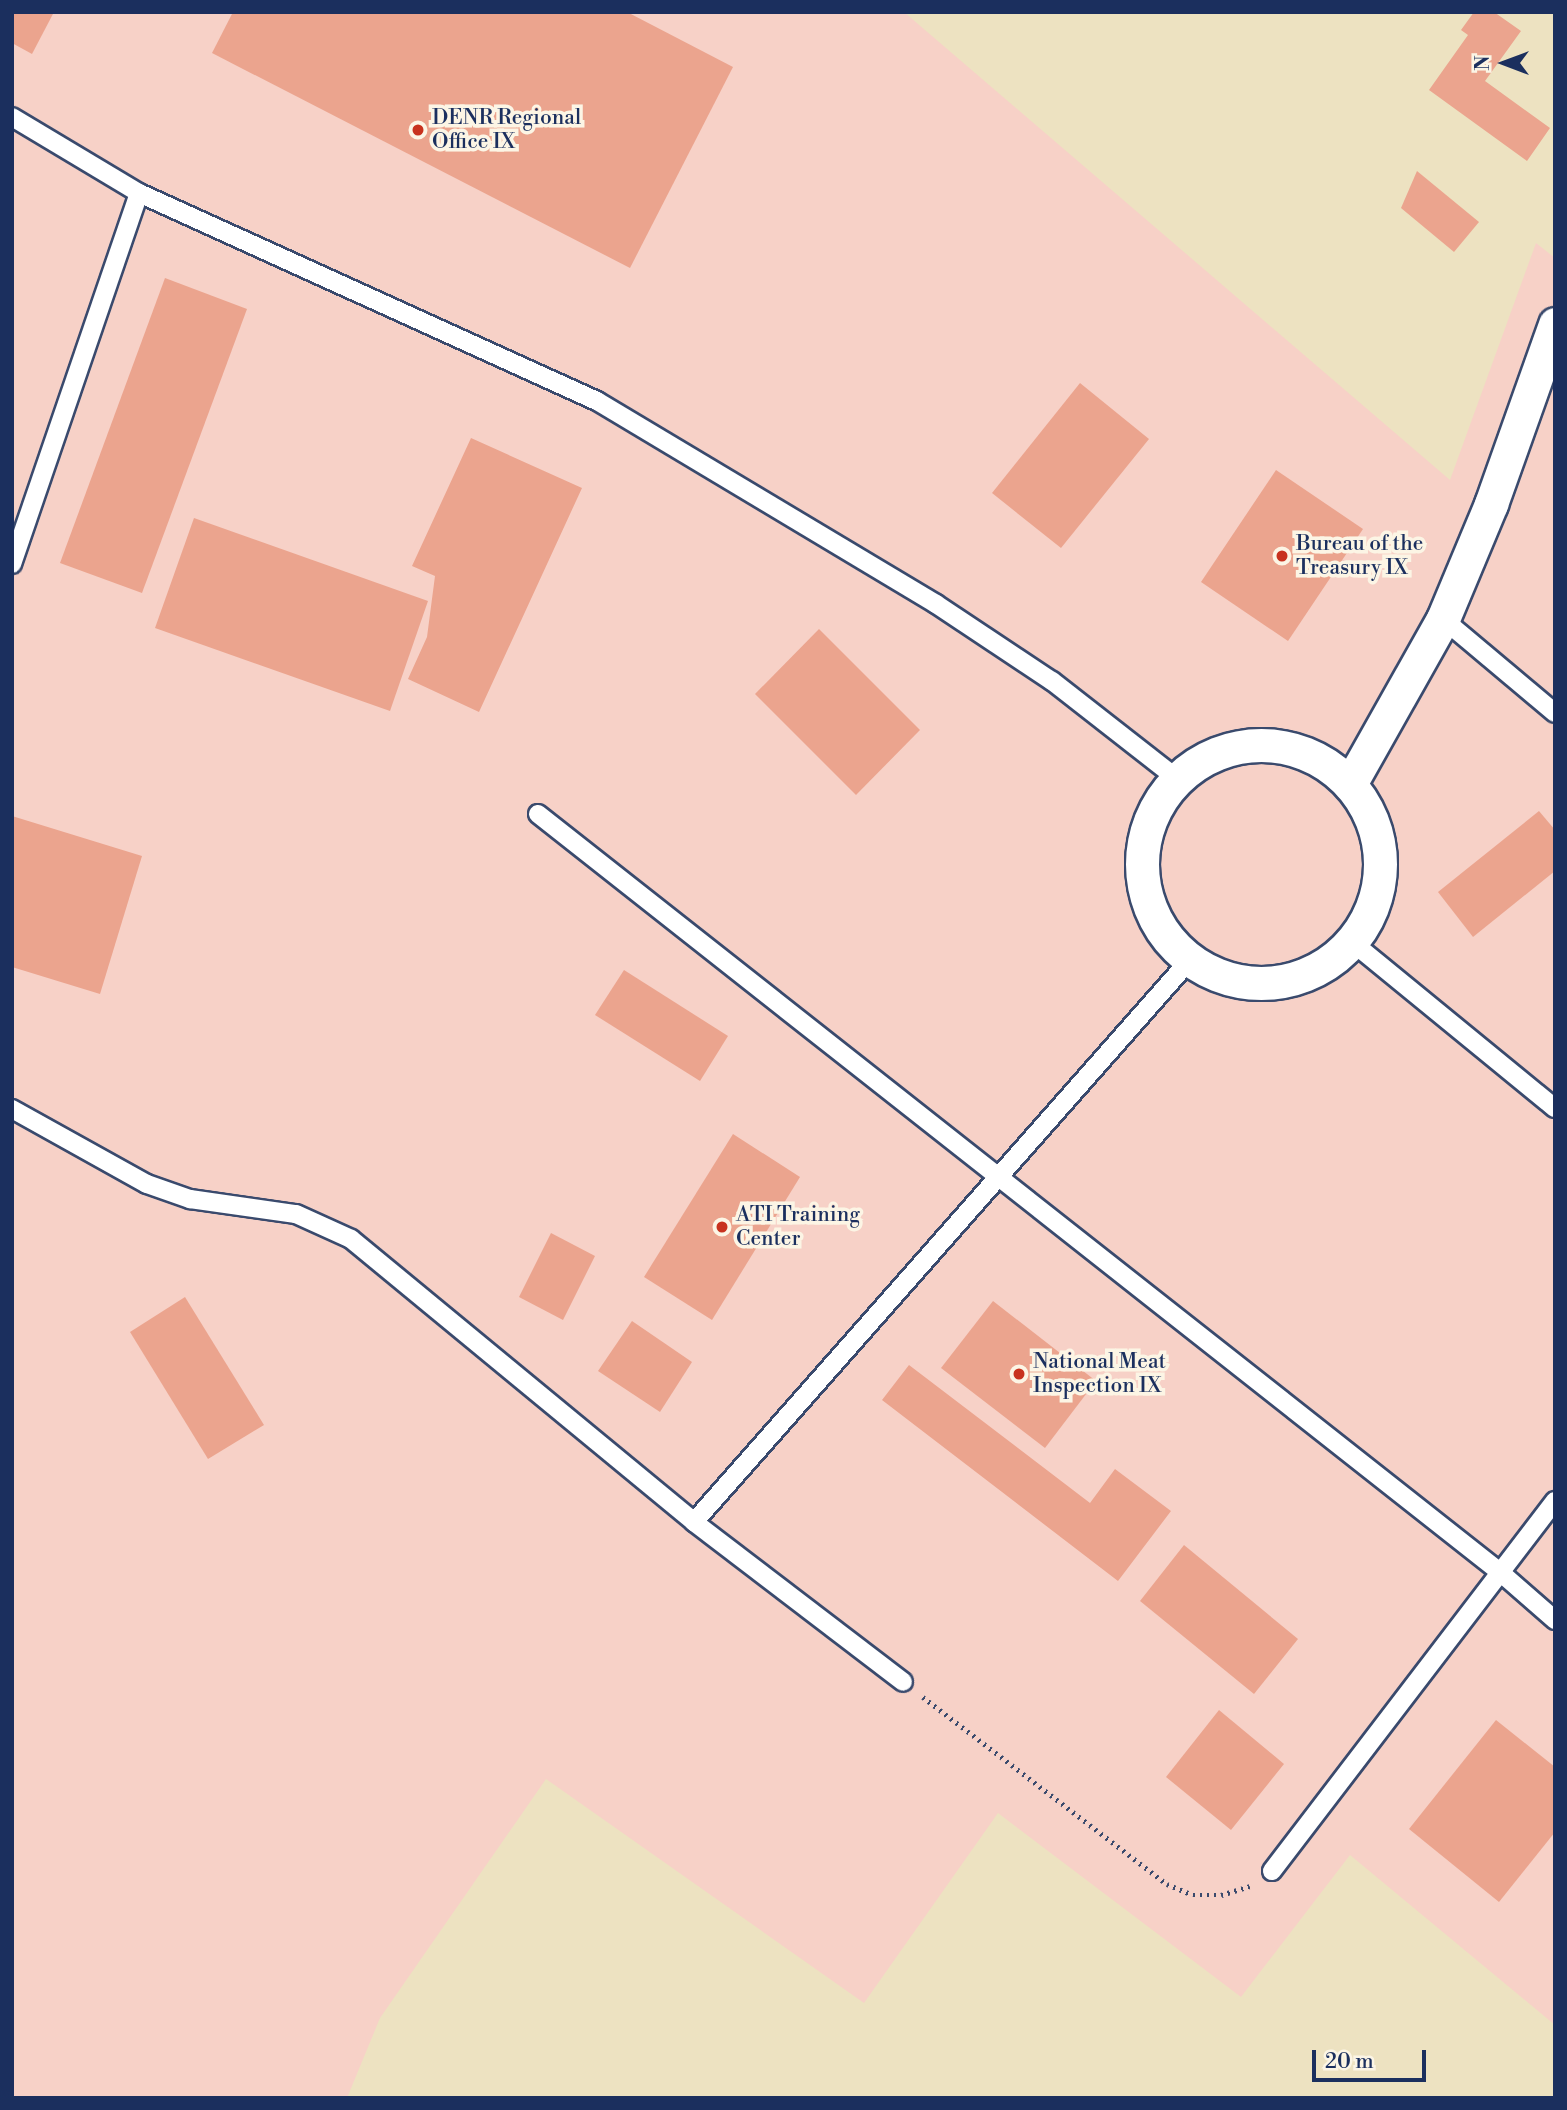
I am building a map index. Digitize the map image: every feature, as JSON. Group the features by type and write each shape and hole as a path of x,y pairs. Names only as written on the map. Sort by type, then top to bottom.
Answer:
{"street":[{"path":"1350,784 1443,619 1491,504 1555,324"},
{"path":"1245,744 1284,746 1320,759 1350,784 1369,813 1379,846 1380,880 1370,913 1352,942 1317,971 1275,984 1230,981 1189,961 1156,919 1144,893 1141,852 1152,813 1176,778 1208,756 1245,744"}],"lane":[{"path":"12,117 139,192 597,401 948,612 1052,681 1176,778"},
{"path":"12,564 139,192"},
{"path":"1443,619 1555,713"},
{"path":"538,814 1500,1572 1555,1620"},
{"path":"1352,942 1555,1108"},
{"path":"694,1522 1189,961"},
{"path":"12,1109 147,1184 190,1199 296,1214 351,1239 694,1522 903,1682"},
{"path":"1272,1871 1555,1501"}],"path":[{"path":"903,1682 1167,1884 1192,1895 1221,1895 1250,1886 1272,1871"}],"shaded area":[{"path":"12,12 904,12 1450,480 1536,243 1555,258 1555,2025 1350,1855 1241,1997 998,1813 864,2003 546,1779 380,2018 347,2098 12,2098"}],"building":[{"path":"12,12 54,12 32,54 12,43"},
{"path":"233,12 627,12 733,67 630,268 212,53"},
{"path":"1474,12 1494,12 1521,31 1485,81 1550,128 1527,161 1429,90 1468,35 1461,30"},
{"path":"1417,171 1479,222 1454,252 1401,208"},
{"path":"165,278 247,309 142,593 60,563"},
{"path":"1080,383 1149,439 1061,548 992,493"},
{"path":"471,438 582,488 479,712 408,679 427,637 435,576 412,566"},
{"name":"Bureau of the Treasury IX","path":"1276,470 1363,529 1288,641 1201,582"},
{"path":"194,518 428,601 390,711 155,628"},
{"path":"819,629 920,730 856,795 755,694"},
{"path":"1539,811 1555,830 1555,871 1473,937 1438,892"},
{"path":"12,816 142,856 100,994 12,967"},
{"path":"624,970 728,1036 700,1081 595,1015"},
{"name":"ATI Training Center","path":"733,1134 800,1177 712,1320 644,1277"},
{"path":"551,1233 595,1256 563,1320 519,1297"},
{"path":"185,1297 264,1425 208,1459 130,1332"},
{"name":"National Meat Inspection IX","path":"993,1301 1096,1381 1045,1448 941,1368"},
{"path":"632,1321 692,1362 660,1412 598,1371"},
{"path":"909,1365 1090,1503 1115,1469 1171,1511 1118,1581 882,1400"},
{"path":"1184,1545 1298,1639 1254,1694 1140,1601"},
{"path":"1219,1710 1284,1764 1231,1830 1166,1777"},
{"path":"1496,1720 1555,1767 1555,1832 1499,1902 1409,1829"}],"place":[{"name":"DENR Regional Office IX","path":"418,130"},
{"name":"Bureau of the Treasury IX","path":"1282,556"},
{"name":"ATI Training Center","path":"722,1227"},
{"name":"National Meat Inspection IX","path":"1019,1374"}]}
